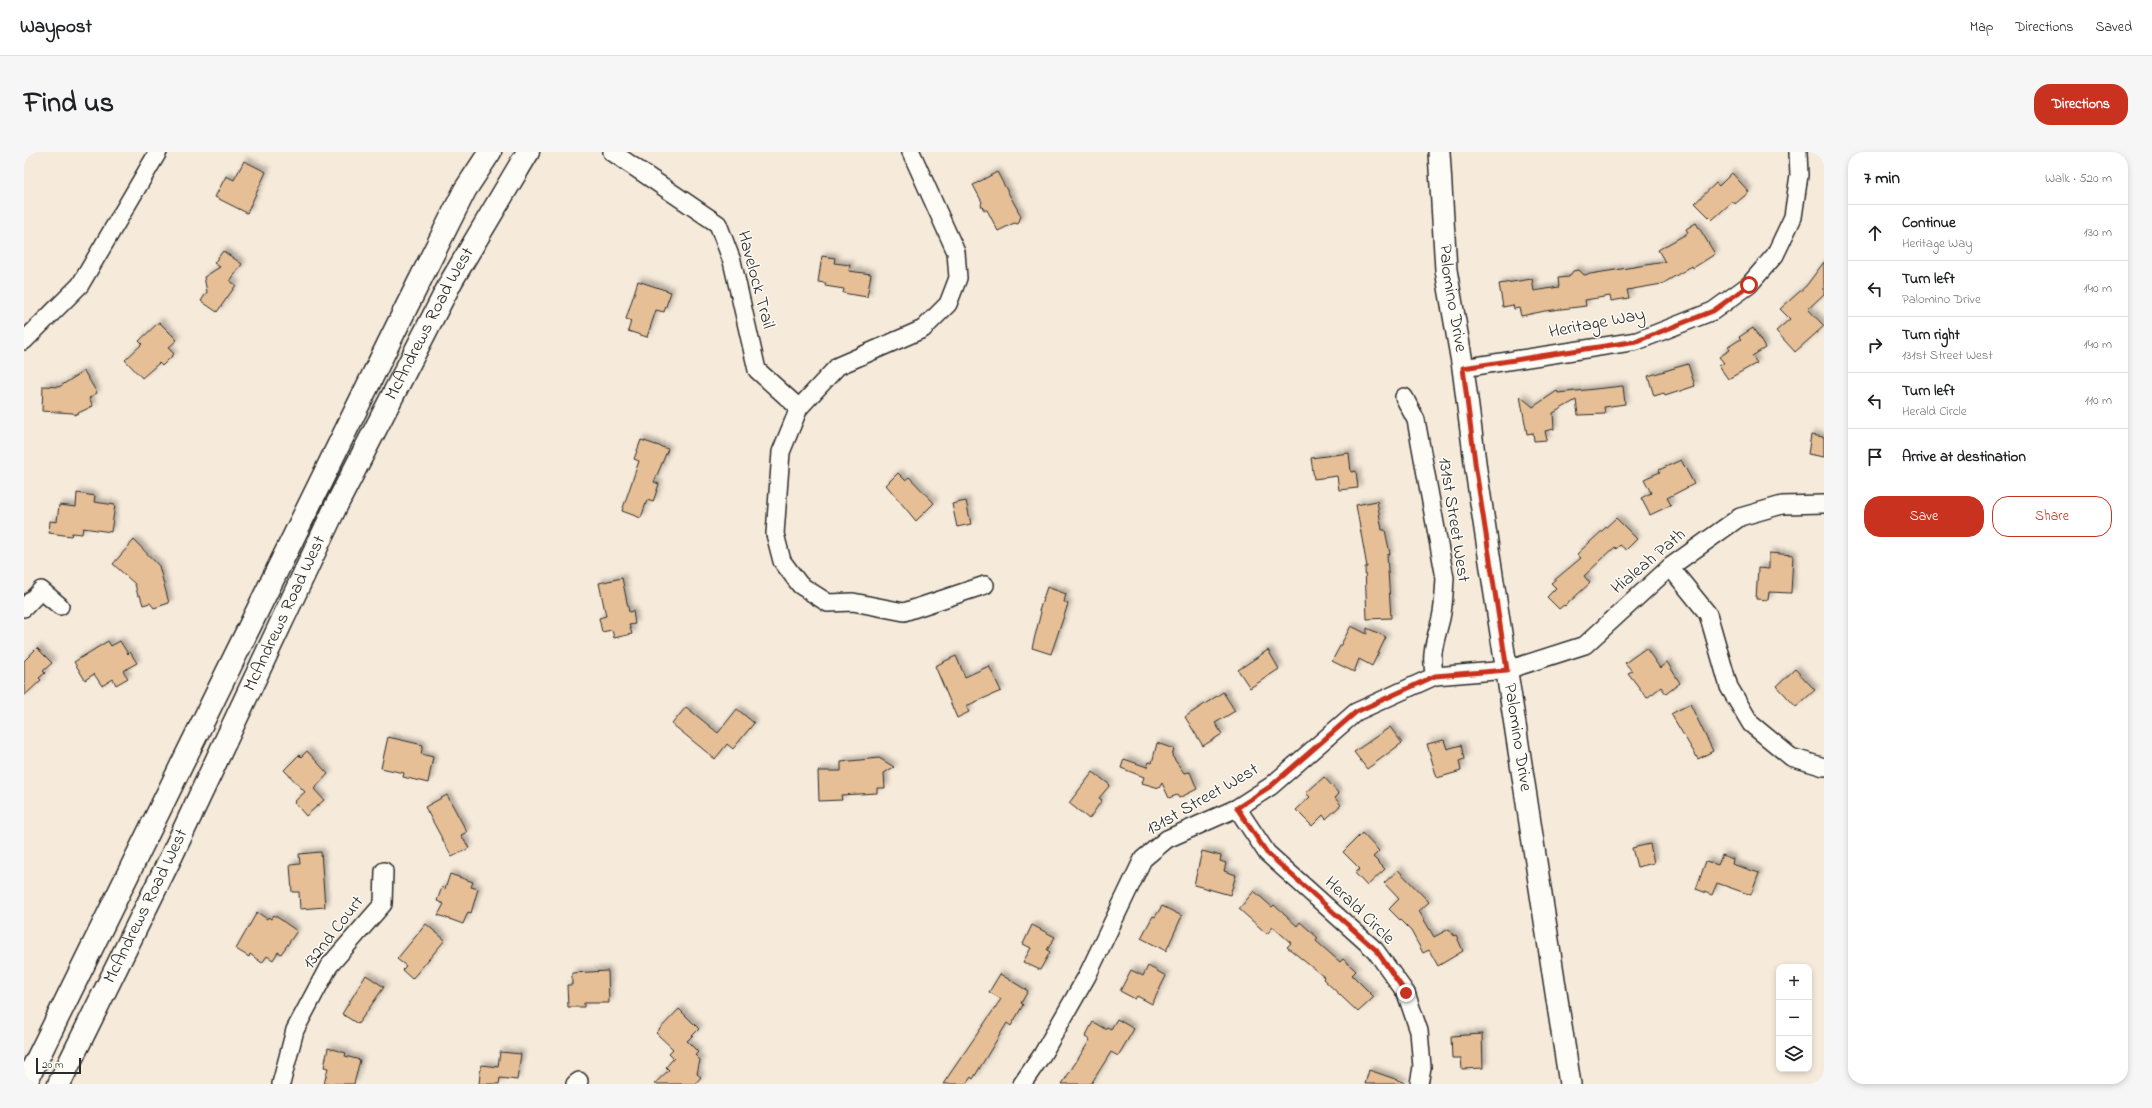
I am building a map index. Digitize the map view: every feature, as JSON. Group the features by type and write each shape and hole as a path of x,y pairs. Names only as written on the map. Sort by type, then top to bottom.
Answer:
{"main road":[{"name":"McAndrews Road West","path":"25,1084 465,190 490,152"},
{"name":"McAndrews Road West","path":"59,1084 172,855 336,506 452,280 528,152"}],"street":[{"path":"24,342 80,285 158,152"},
{"name":"Havelock Trail","path":"612,152 718,224 732,261 757,370 799,408"},
{"path":"911,152 956,252 958,278 948,304 923,329 838,366 799,408 781,452 775,534 782,561 800,585 828,603 853,602 904,612 985,585"},
{"name":"Palomino Drive","path":"1439,152 1446,270 1463,368 1476,470 1570,1084"},
{"name":"Heritage Way","path":"1463,368 1637,341 1713,311 1749,285 1775,255 1793,217 1799,175 1798,152"},
{"name":"131st Street West","path":"1404,397 1416,420 1444,578 1444,600 1433,644 1432,665 1435,676"},
{"name":"Hialeah Path","path":"1507,670 1584,645 1670,567 1740,517 1782,505 1824,504"},
{"path":"1670,567 1708,614 1729,687 1751,724 1791,757 1824,767"},
{"path":"24,608 41,590 60,606"},
{"name":"131st Street West","path":"1022,1084 1042,1055 1087,976 1143,859 1167,839 1237,808 1271,786 1356,712 1435,676 1507,670"},
{"name":"Herald Circle","path":"1237,808 1267,853 1376,950 1406,993 1419,1031 1422,1067 1419,1084"},
{"name":"132nd Court","path":"282,1084 295,1030 330,966 382,904 384,871"}],"building":[{"path":"244,161 266,172 247,213 215,197 226,176 234,180"},
{"path":"997,172 1021,216 1018,224 1014,223 998,231 987,210 984,210 981,205 982,202 973,185"},
{"path":"1732,173 1749,192 1735,204 1733,201 1712,220 1695,203 1716,183 1719,186"},
{"path":"1696,223 1715,254 1693,268 1692,266 1662,284 1627,290 1629,298 1611,301 1610,296 1585,300 1586,306 1545,311 1521,316 1519,308 1514,309 1513,305 1503,307 1499,284 1532,279 1534,291 1559,287 1558,278 1569,277 1573,271 1579,270 1584,275 1665,262 1658,250 1688,233 1686,229"},
{"path":"223,251 242,264 230,281 236,285 217,312 201,301 207,292 204,277 220,267 214,263"},
{"path":"822,256 835,258 834,263 850,265 849,271 871,274 867,297 843,293 844,289 825,286 826,283 818,282"},
{"path":"1824,262 1824,294 1808,309 1824,326 1795,352 1776,331 1790,319 1780,309 1806,286"},
{"path":"638,281 671,292 664,312 656,310 647,337 628,331 631,321 626,319"},
{"path":"159,322 177,340 168,348 174,354 162,366 159,363 142,378 125,360 142,344 139,341"},
{"path":"1753,328 1765,348 1752,356 1757,363 1728,379 1719,366 1724,363 1719,357 1730,350 1728,347 1741,339 1739,337"},
{"path":"1688,364 1695,386 1665,396 1664,393 1654,396 1648,376"},
{"path":"84,371 97,393 89,398 93,406 74,415 73,413 42,411 43,386 59,387"},
{"path":"1623,386 1625,404 1604,407 1605,414 1578,415 1576,400 1553,413 1554,429 1545,431 1547,440 1534,441 1533,433 1527,434 1520,396 1533,407 1557,391 1558,393"},
{"path":"1811,435 1824,437 1824,457 1808,454"},
{"path":"641,440 668,449 654,482 659,484 653,502 647,500 641,518 622,511 639,461 634,459"},
{"path":"1349,453 1351,472 1356,471 1358,488 1339,490 1337,476 1314,479 1311,458"},
{"path":"1681,460 1694,484 1667,498 1671,505 1650,515 1641,498 1651,493 1644,479"},
{"path":"898,473 905,480 909,477 934,503 916,521 886,485"},
{"path":"77,493 95,496 94,502 115,505 111,532 83,528 82,534 72,533 71,536 49,533 50,521 57,522 59,505 76,507"},
{"path":"966,501 971,524 957,527 952,504"},
{"path":"1377,501 1382,530 1385,530 1390,554 1387,555 1391,618 1367,619 1365,567 1367,567 1356,505"},
{"path":"1616,518 1637,539 1626,550 1620,545 1616,549 1615,547 1584,576 1590,583 1565,606 1564,605 1559,609 1547,597 1556,588 1551,583 1581,558 1577,554"},
{"path":"134,540 159,566 169,603 154,608 150,603 143,605 140,595 138,596 135,584 113,564"},
{"path":"1769,553 1793,555 1791,593 1769,592 1768,600 1756,599 1758,568 1769,569"},
{"path":"622,578 629,612 633,611 635,624 629,625 632,634 614,638 612,630 602,632 599,618 606,616 599,583"},
{"path":"1047,587 1066,594 1064,602 1068,604 1051,654 1032,648 1041,612 1039,611"},
{"path":"1351,626 1367,634 1367,628 1386,637 1372,666 1359,659 1354,672 1332,661"},
{"path":"108,641 111,646 120,641 128,654 130,652 137,663 123,671 128,678 116,685 113,679 102,686 94,674 85,680 74,662"},
{"path":"37,648 52,663 43,671 45,673 39,678 41,680 24,696 24,661"},
{"path":"1646,648 1660,668 1667,662 1680,683 1666,694 1661,687 1647,698 1628,673 1632,671 1625,663"},
{"path":"1268,650 1279,669 1250,688 1238,670"},
{"path":"956,656 965,677 989,666 1001,691 966,706 969,712 957,718 935,666"},
{"path":"1795,669 1815,690 1796,707 1777,686"},
{"path":"1223,692 1235,711 1215,723 1222,734 1203,746 1185,717"},
{"path":"1690,704 1713,751 1698,759 1671,714"},
{"path":"686,707 718,733 737,709 754,723 733,749 727,744 715,759 672,724"},
{"path":"1390,727 1402,743 1367,769 1354,752"},
{"path":"388,737 423,745 421,754 433,757 428,783 403,777 404,773 381,768"},
{"path":"1444,740 1447,749 1461,745 1464,759 1459,761 1461,771 1437,778 1427,744"},
{"path":"1157,743 1174,749 1172,756 1184,773 1190,772 1197,789 1179,798 1177,795 1169,798 1162,783 1159,788 1142,783 1144,777 1121,768 1124,759 1147,767 1149,762 1152,763"},
{"path":"307,751 328,774 314,789 324,800 306,816 294,802 305,792 284,770 299,755 301,757"},
{"path":"879,758 894,767 884,773 885,788 877,788 877,793 841,795 842,800 819,801 818,771 841,771 841,762"},
{"path":"1093,772 1110,785 1099,798 1102,800 1089,819 1069,803"},
{"path":"1324,777 1339,794 1335,798 1341,805 1326,819 1323,815 1312,826 1296,810 1310,797 1306,793"},
{"path":"447,795 467,832 461,835 469,848 452,857 425,807"},
{"path":"1362,833 1379,851 1373,857 1385,869 1367,886 1355,873 1360,869 1343,852"},
{"path":"1650,844 1654,863 1637,867 1632,848"},
{"path":"1202,851 1221,856 1220,861 1226,863 1224,871 1236,875 1230,895 1194,885"},
{"path":"321,852 325,907 300,909 299,892 292,892 290,865 300,864 299,854"},
{"path":"1722,855 1733,859 1732,864 1759,873 1751,895 1717,883 1712,895 1696,889 1706,861 1718,865"},
{"path":"1398,870 1429,902 1419,911 1434,937 1449,929 1454,936 1456,935 1463,951 1438,966 1429,950 1423,953 1411,931 1389,909 1399,899 1384,883"},
{"path":"450,874 473,882 471,887 478,889 471,913 468,912 463,924 438,915 444,904 437,901 442,887 445,889"},
{"path":"1254,891 1272,907 1274,905 1297,926 1300,922 1318,938 1316,941 1340,962 1343,959 1356,971 1352,975 1374,997 1358,1012 1323,979 1324,977 1287,947 1291,943 1273,927 1267,934 1239,909"},
{"path":"1162,906 1182,916 1166,951 1141,938 1153,916 1155,917"},
{"path":"257,912 267,919 268,917 271,919 274,915 297,931 281,954 278,952 273,960 267,956 262,963 250,954 249,957 236,949"},
{"path":"426,924 445,940 412,979 402,970 406,966 397,959"},
{"path":"1032,925 1055,937 1047,950 1050,952 1040,970 1023,962 1031,948 1023,944"},
{"path":"1148,966 1166,976 1152,1004 1137,996 1135,999 1120,991 1131,970 1143,976"},
{"path":"608,971 609,1003 584,1003 584,1007 568,1007 567,985 572,985 572,973"},
{"path":"1000,974 1028,991 1021,1003 1023,1005 1011,1026 1007,1023 973,1079 971,1077 966,1084 943,1084 1001,999 989,992"},
{"path":"366,975 384,987 358,1024 342,1014"},
{"path":"679,1009 699,1029 687,1041 698,1052 695,1055 700,1060 697,1074 701,1077 695,1084 654,1084 669,1070 666,1067 674,1058 669,1053 673,1049 656,1033"},
{"path":"1117,1019 1134,1029 1118,1056 1111,1052 1091,1084 1062,1084 1090,1040 1085,1037 1093,1022 1105,1029 1107,1027 1111,1029"},
{"path":"1482,1034 1483,1068 1462,1069 1461,1058 1452,1058 1451,1036"},
{"path":"328,1048 346,1053 345,1056 360,1060 354,1084 324,1084 328,1068 324,1067"},
{"path":"500,1052 521,1054 517,1080 500,1078 499,1084 479,1084 481,1065 498,1067"},
{"path":"1369,1070 1404,1082 1403,1084 1365,1084"}],"route":[{"path":"1406,993 1376,950 1267,853 1237,808 1271,786 1356,712 1435,676 1507,670 1476,470 1463,368 1637,341 1713,311 1749,285"}]}
